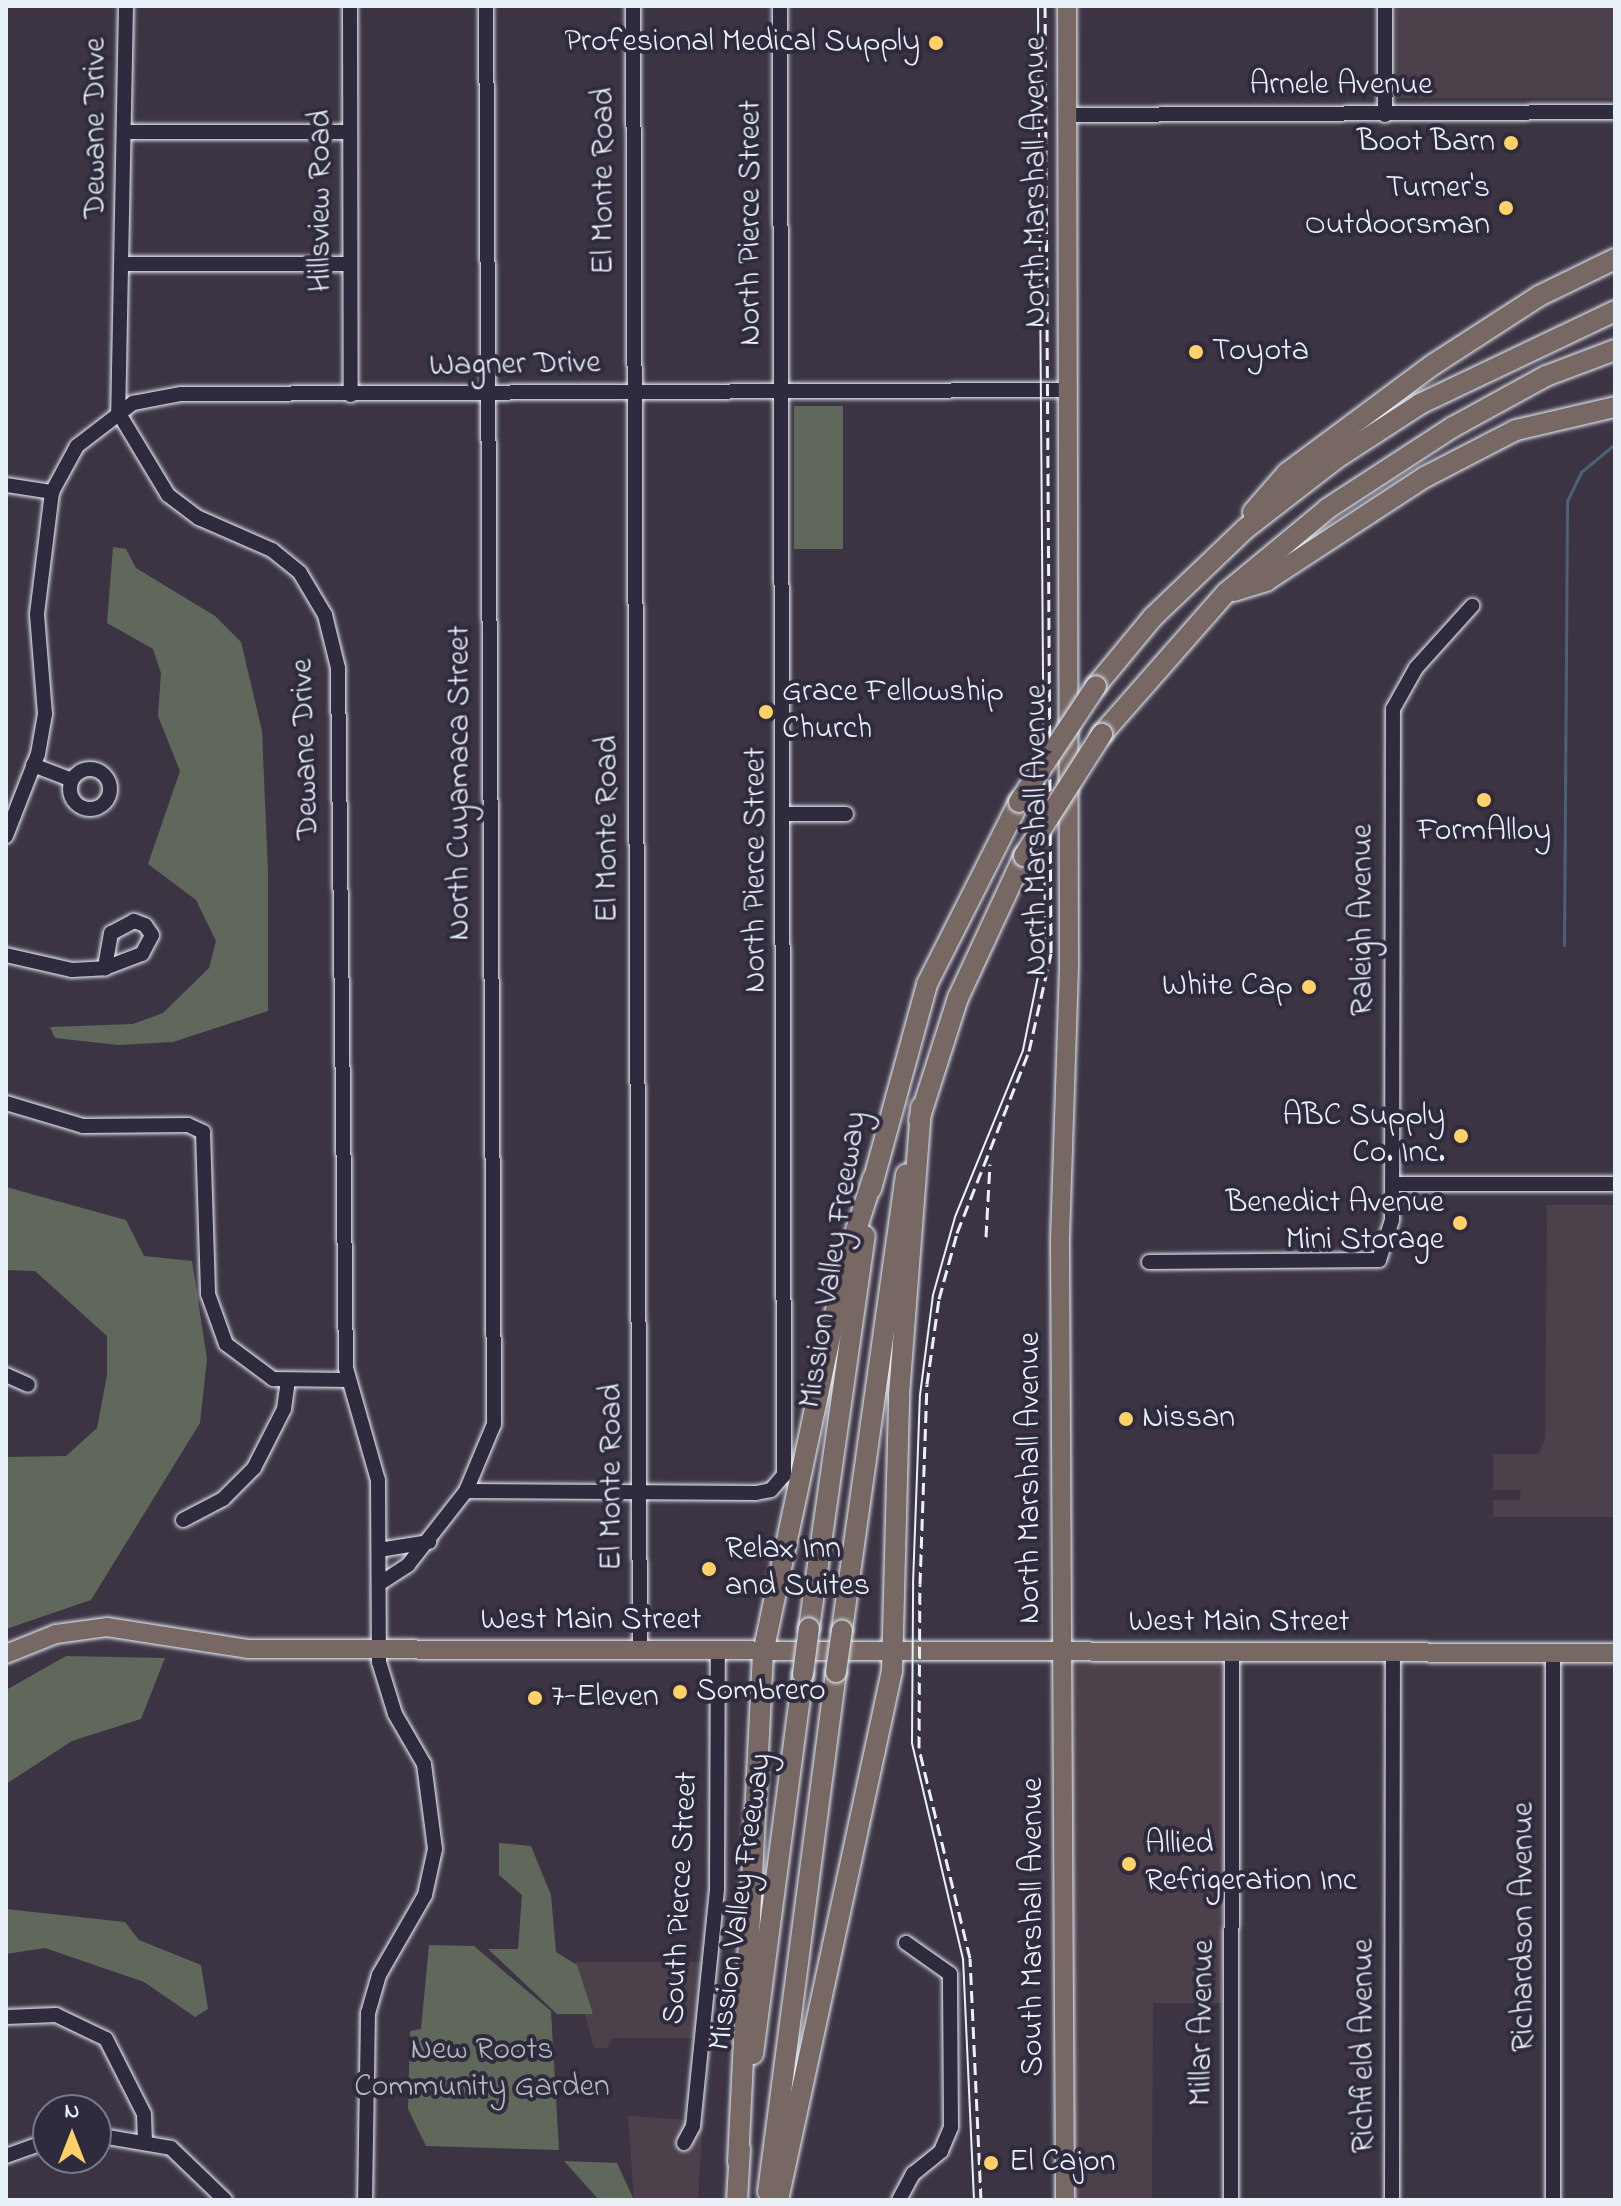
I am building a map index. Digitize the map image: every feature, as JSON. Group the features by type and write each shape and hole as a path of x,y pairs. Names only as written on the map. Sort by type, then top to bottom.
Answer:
{"highway":[{"path":"1200,572 1287,473 1319,447 1502,319 1615,259"},
{"name":"Mission Valley Freeway","path":"737,2200 738,2162 809,1628 873,1178 927,984 1019,802 1096,686 1200,572 1337,458 1420,404 1615,311"},
{"name":"Mission Valley Freeway","path":"767,2200 896,1228 921,1107 989,921 1024,856 1102,734 1226,593 1378,472 1546,376 1615,350"},
{"path":"1226,593 1266,581 1425,477 1516,430 1615,407"},
{"path":"778,2200 894,1654 899,1395 921,1107"},
{"path":"738,2162 763,1653 847,1258 873,1178"}],"main road":[{"name":"North Marshall Avenue","path":"1063,1653 1067,6"},
{"name":"West Main Street","path":"6,1654 56,1634 107,1627 247,1649 1232,1655 1615,1653"},
{"name":"South Marshall Avenue","path":"1063,1653 1065,2200"}],"street":[{"name":"Dewane Drive","path":"126,6 124,264 115,332 118,412 163,490 199,518 287,561 328,622 338,668 336,930 349,1380 374,1452 379,1584"},
{"name":"Hillsview Road","path":"350,6 351,395"},
{"name":"North Cuyamaca Street","path":"379,1584 429,1542 466,1491 494,1424 486,6"},
{"name":"El Monte Road","path":"633,6 633,392 643,1493 640,1652"},
{"name":"North Pierce Street","path":"643,1493 771,1490 784,1475 785,814 780,6"},
{"path":"1385,6 1385,115"},
{"name":"Arnele Avenue","path":"1068,115 1615,112"},
{"path":"126,132 350,132"},
{"path":"124,264 350,264"},
{"name":"Wagner Drive","path":"52,492 77,446 118,412 181,394 1068,390"},
{"path":"6,485 52,492 37,614 45,714 33,765 6,836"},
{"name":"Raleigh Avenue","path":"1149,1262 1379,1260 1392,1220 1393,709 1416,668 1472,606"},
{"path":"33,765 69,779"},
{"path":"785,814 846,814"},
{"path":"6,955 72,970 105,968"},
{"path":"6,1103 83,1126 188,1125 203,1132 215,1322 235,1355 288,1382 349,1380"},
{"path":"1392,1184 1615,1184"},
{"path":"6,1375 28,1385"},
{"path":"183,1520 223,1499 254,1468 284,1409 288,1382"},
{"path":"466,1491 643,1493"},
{"path":"379,1550 429,1542"},
{"path":"365,2200 368,2013 379,1975 425,1895 435,1849 424,1764 395,1714 377,1649 379,1584"},
{"name":"South Pierce Street","path":"684,2143 693,2126 717,1888 718,1652"},
{"name":"Richfield Avenue","path":"1392,2200 1393,1652"},
{"name":"Richardson Avenue","path":"1553,1654 1553,2200"},
{"name":"Millar Avenue","path":"1231,2200 1232,1655"},
{"path":"899,2200 949,2138 950,1974 906,1943"},
{"path":"6,2017 56,2015 106,2039 144,2114 145,2138"},
{"path":"112,2136 145,2138 194,2163 225,2200"},
{"path":"6,2156 32,2147"}],"shaded area":[{"path":"1396,6 1615,6 1615,98 1396,98"},
{"path":"1547,1205 1615,1205 1615,1517 1493,1517 1493,1500 1520,1500 1521,1490 1493,1490 1493,1454 1538,1454 1545,1440"},
{"path":"1226,1659 1222,2003 1153,2003 1152,2200 1055,2200 1055,1661"},
{"path":"577,1962 705,1962 694,2038 612,2038 608,2048 594,2048 572,1967"},
{"path":"628,2116 703,2121 698,2200 634,2200"}],"green space":[{"path":"794,406 843,406 843,549 794,549"},
{"path":"113,547 126,549 136,568 215,616 241,642 262,731 268,872 268,1011 173,1042 118,1045 55,1038 50,1027 133,1024 163,1013 209,968 216,941 196,900 148,864 180,771 158,716 161,673 153,649 107,623"},
{"path":"6,1187 126,1220 144,1256 192,1261 207,1359 200,1423 91,1600 6,1629 6,1457 66,1456 97,1428 107,1375 107,1336 35,1271 6,1270"},
{"path":"66,1656 165,1658 141,1719 72,1741 6,1784 6,1690"},
{"path":"499,1843 531,1846 551,1895 556,1952 577,1965 593,2014 557,2014 488,1949 518,1949 522,1895 499,1875"},
{"path":"6,1909 125,1922 139,1940 201,1965 208,2009 195,2017 144,1982 45,1948 6,1954"},
{"name":"New Roots Community Garden","path":"429,1945 474,1946 551,2011 559,2150 426,2146 408,2109 410,2031 421,2029"},
{"path":"564,2161 617,2163 634,2200 599,2200"}],"waterway":[{"path":"1564,945 1567,501 1581,472 1615,444"}],"tram line":[{"path":"974,2200 963,1959 912,1743 913,1584 920,1395 933,1295 955,1217 1023,1050 1045,942 1038,6"}],"railway":[{"path":"981,2200 970,1958 919,1748 920,1584 927,1384 939,1299 957,1233 1029,1051 1051,953 1045,6"},
{"path":"986,1237 990,1164"}],"place":[{"name":"Profesional Medical Supply","path":"936,43"},
{"name":"Boot Barn","path":"1511,143"},
{"name":"Turner's Outdoorsman","path":"1506,208"},
{"name":"Toyota","path":"1196,352"},
{"name":"Grace Fellowship Church","path":"766,712"},
{"name":"FormAlloy","path":"1484,800"},
{"name":"White Cap","path":"1309,987"},
{"name":"ABC Supply Co. Inc.","path":"1461,1136"},
{"name":"Benedict Avenue Mini Storage","path":"1460,1223"},
{"name":"Nissan","path":"1126,1419"},
{"name":"Relax Inn and Suites","path":"709,1569"},
{"name":"Sombrero","path":"680,1692"},
{"name":"7-Eleven","path":"535,1698"},
{"name":"Allied Refrigeration Inc","path":"1129,1864"},
{"name":"El Cajon","path":"991,2163"}]}
